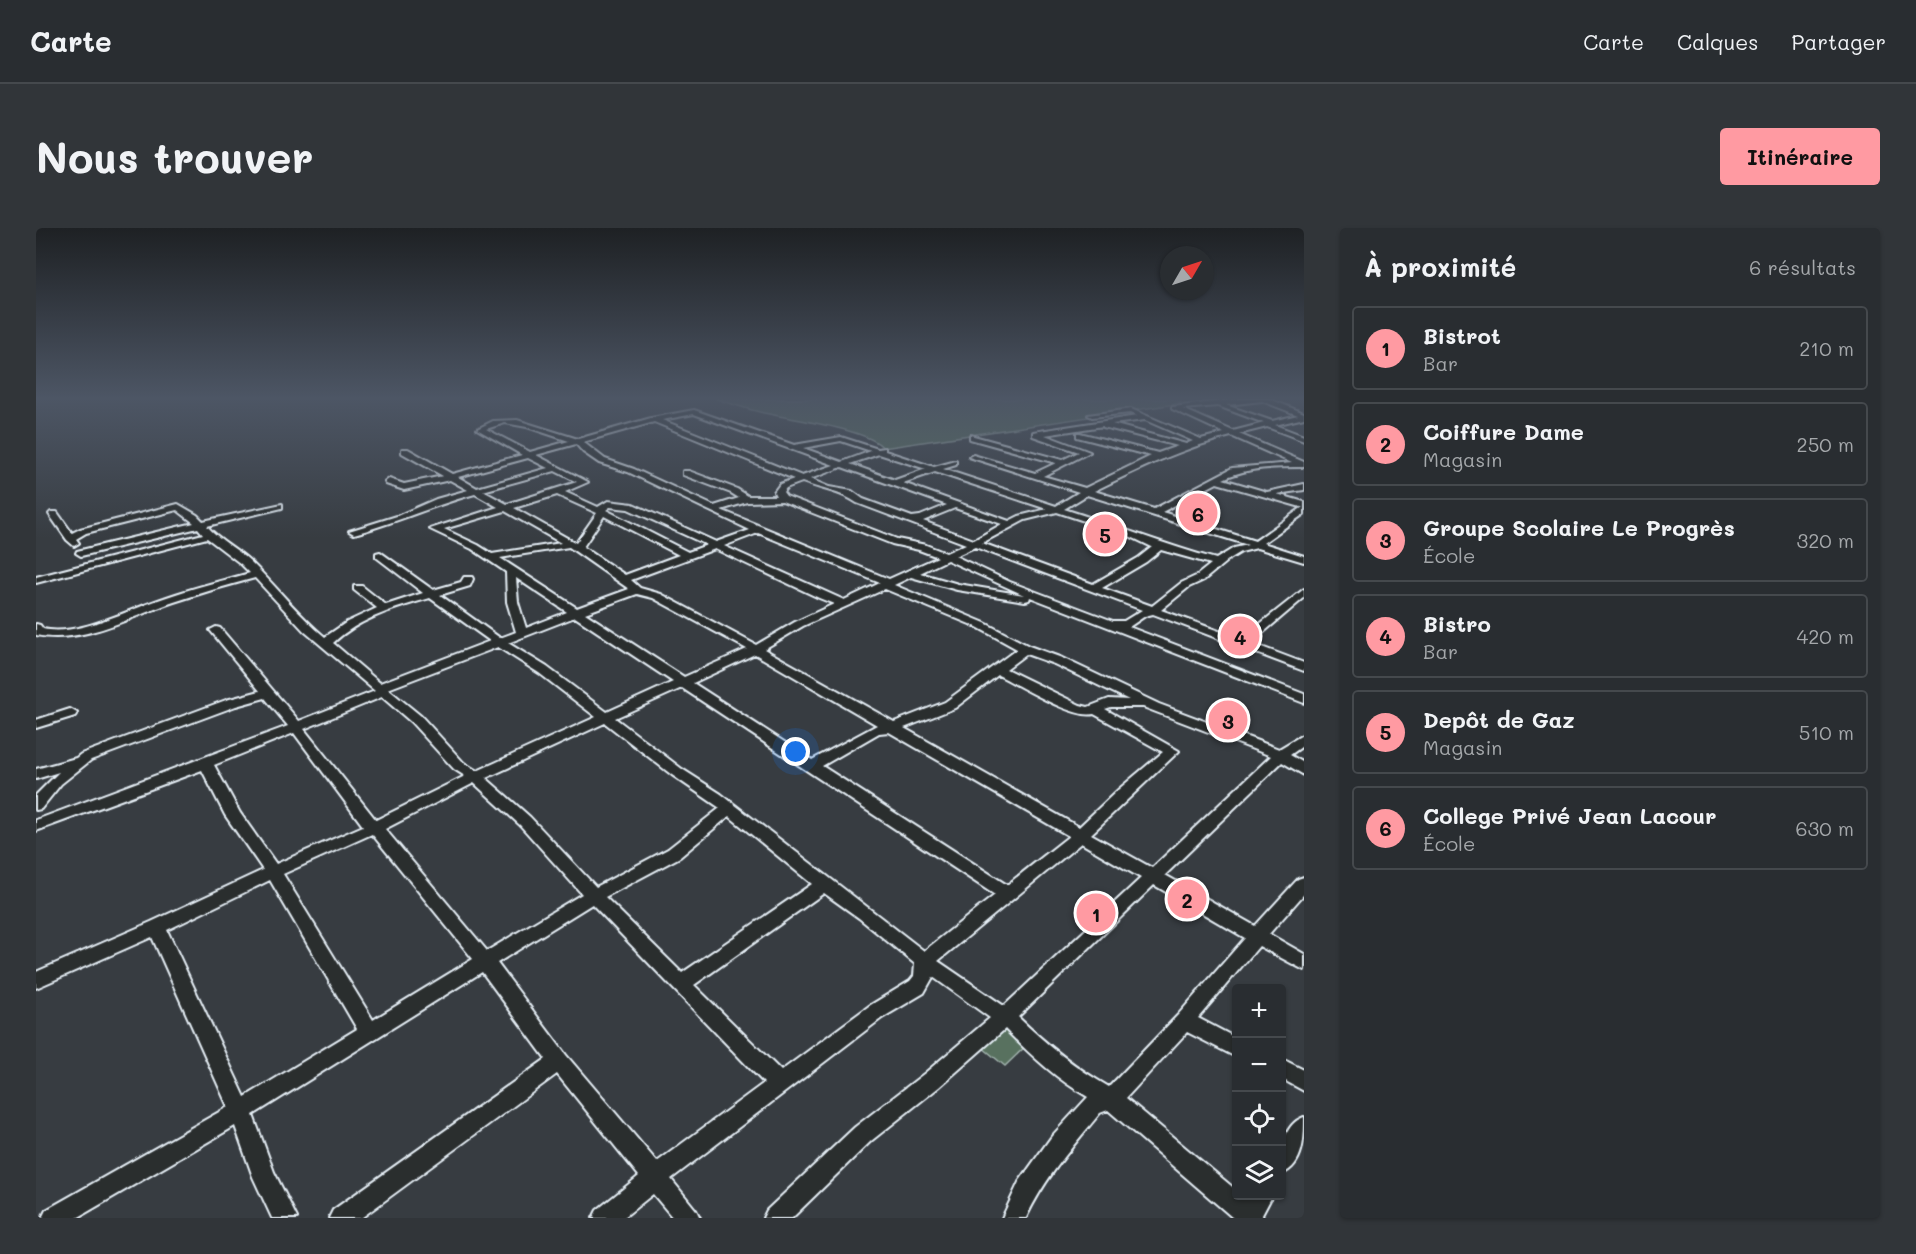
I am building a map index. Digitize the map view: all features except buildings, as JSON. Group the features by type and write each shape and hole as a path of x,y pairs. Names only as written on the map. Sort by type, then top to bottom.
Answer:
{"street":[{"path":"511,445 584,482 435,529 475,547 1007,894"},
{"path":"389,482 404,487 450,477 563,445"},
{"path":"581,445 586,451 614,466 633,471 637,475 758,530 981,625 1025,649 1058,661 1154,707 1281,755 1304,770"},
{"path":"718,445 827,489 849,493 860,501 1304,667"},
{"path":"789,445 1010,524"},
{"path":"794,447 805,445"},
{"path":"864,445 1130,534 1159,546 1219,563"},
{"path":"1001,445 1063,463"},
{"path":"1036,476 1086,452 1070,445"},
{"path":"1118,445 1158,456"},
{"path":"1154,513 1235,470 1275,465 1304,465 1259,445"},
{"path":"36,980 375,827 476,776 755,650 799,624 974,544 1022,518 1055,510 1087,491 1158,456 1185,446"},
{"path":"783,498 778,492 783,486 840,463 881,450"},
{"path":"405,451 506,507 531,524 574,546 624,579 636,590 657,596 681,608 894,727 1304,963"},
{"path":"972,457 1304,559"},
{"path":"896,483 953,464"},
{"path":"354,531 400,518 438,501 557,468"},
{"path":"686,474 734,491 746,499"},
{"path":"1216,480 1269,494 1304,507"},
{"path":"1269,494 1304,487"},
{"path":"558,492 686,555"},
{"path":"715,509 746,499 783,498 895,542 904,542 946,557 998,581 1304,699"},
{"path":"490,557 574,546 600,511 608,504 630,506 823,596 843,603"},
{"path":"913,520 922,519 957,504"},
{"path":"81,552 279,506"},
{"path":"70,538 83,531 178,507 194,517 209,535 245,562 284,600 308,629 428,731 459,766 476,776 525,821 593,895 778,1083"},
{"path":"1106,622 1127,624 1141,614 1153,611 1185,585 1200,578 1238,550 1256,544 1304,507"},
{"path":"54,514 88,565"},
{"path":"624,579 758,530"},
{"path":"36,580 209,535"},
{"path":"1094,588 1142,560 1159,546"},
{"path":"380,555 469,624 500,641 580,697 604,718 729,808 824,884 865,913 924,962 1005,1017 1041,1052 1074,1078 1111,1099 1249,1217 1259,1200"},
{"path":"511,571 509,584 514,612 522,632"},
{"path":"910,573 957,587 1040,600 1062,606"},
{"path":"36,613 38,632 43,634 66,633 116,620 168,601 256,575"},
{"path":"325,644 332,636 351,623 465,584 468,579"},
{"path":"358,588 386,610"},
{"path":"36,826 206,763 522,632 636,590"},
{"path":"1243,644 1304,592"},
{"path":"216,630 296,727 367,821 375,827 484,960 559,1061 688,1218"},
{"path":"811,766 876,729 894,727 950,705 1025,649"},
{"path":"998,670 1076,708 1089,711 1123,702 1154,707"},
{"path":"36,774 231,703 267,693"},
{"path":"924,962 1080,836 1124,792 1172,751 1103,715 1096,708"},
{"path":"36,724 70,713"},
{"path":"775,1218 863,1134 932,1080 1005,1017 1281,755 1304,738"},
{"path":"36,805 56,781 86,757"},
{"path":"206,763 232,815 274,873 369,1031"},
{"path":"54,1218 241,1111 593,895 674,853 729,808"},
{"path":"1014,1218 1027,1190 1060,1144 1093,1105 1111,1099 1185,1021 1304,883"},
{"path":"681,984 824,884"},
{"path":"157,927 241,1111 264,1177 285,1218"},
{"path":"605,1218 654,1176 778,1083 847,1035 878,1010 918,986 924,977 924,962"},
{"path":"1185,1021 1232,1046"},
{"path":"341,1218 559,1061"},
{"path":"1286,1071 1304,1081"},
{"path":"1286,1155 1304,1127"}],"green space":[{"path":"879,445 902,445 883,448"},
{"path":"1002,1020 1030,1042 1005,1066 977,1043"}],"place":[{"name":"College Privé Jean Lacour","path":"1198,513"},
{"name":"Depôt de Gaz","path":"1105,534"},
{"name":"Bistro","path":"1240,636"},
{"name":"Groupe Scolaire Le Progrès","path":"1228,720"},
{"name":"Coiffure Dame","path":"1187,899"},
{"name":"Bistrot","path":"1096,913"}]}
